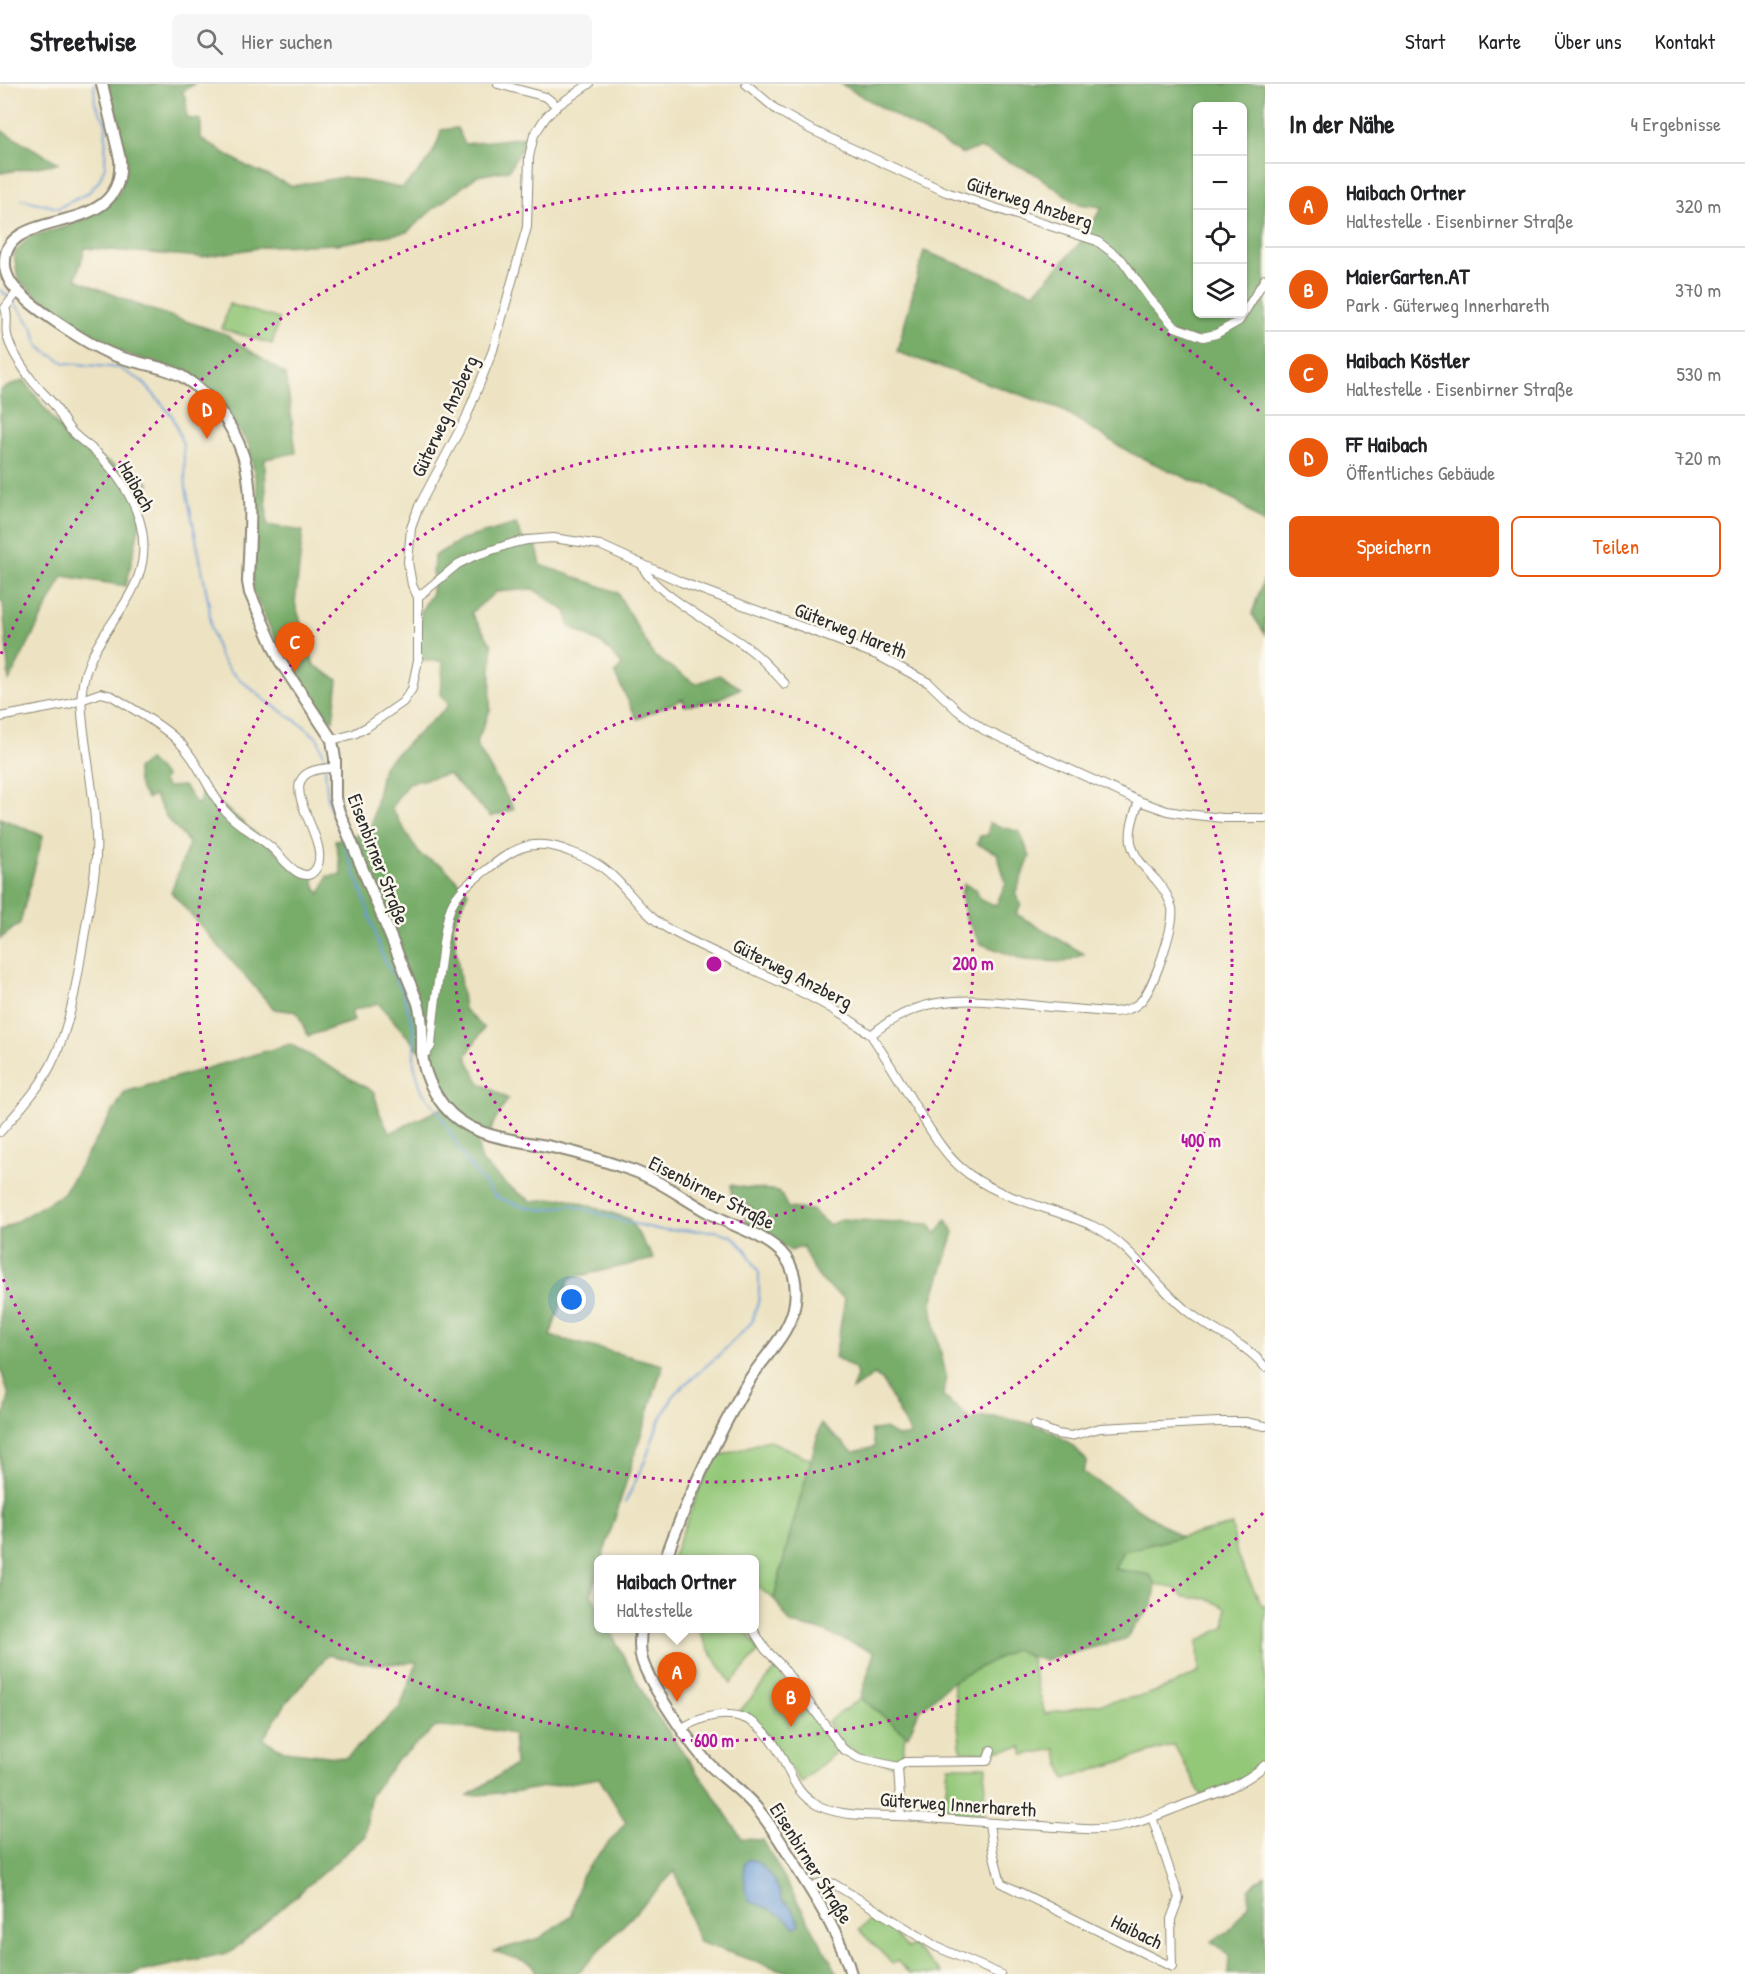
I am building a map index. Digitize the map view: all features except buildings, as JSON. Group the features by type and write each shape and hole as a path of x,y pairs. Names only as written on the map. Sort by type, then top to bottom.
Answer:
{"main road":[{"name":"Eisenbirner Straße","path":"102,84 120,159 119,184 108,199 82,215 29,229 15,238 7,251 5,266 10,283 8,302 70,330 97,348 184,378 207,397 225,419 239,444 248,471 248,582 250,593 280,661 332,740 328,768 339,812 422,1014 422,1053 429,1080 444,1107 476,1130 500,1138 562,1150 635,1172 663,1184 712,1214 768,1240 788,1258 792,1268 795,1290 792,1317 747,1384 714,1446 686,1502 667,1555"},
{"name":"Eisenbirner Straße","path":"640,1633 639,1641 643,1662 682,1728 712,1766 758,1809 833,1927 852,1974"}],"street":[{"path":"498,84 546,97 557,106"},
{"name":"Güterweg Anzberg","path":"332,740 362,731 409,696 415,681 418,660 418,597 412,585 408,562 411,528 419,506 466,418 493,350 527,227 531,148 539,126 557,106 589,84"},
{"name":"Güterweg Anzberg","path":"746,84 778,111 810,129 946,192 1097,241 1122,260 1150,299 1176,327 1203,337 1216,334 1239,321 1265,279"},
{"name":"Haibach","path":"0,1131 29,1099 49,1069 63,1037 75,988 97,850 81,700 84,680 93,655 132,593 140,576 143,557 140,524 133,505 113,471 70,431 54,405 35,385 22,366 8,336 8,302"},
{"name":"Güterweg Hareth","path":"418,597 458,564 493,549 527,540 566,539 600,545 713,595 877,655 929,683 964,716 984,729 1139,801 1186,814 1223,818 1265,818"},
{"path":"642,564 647,574 660,587 745,646 785,684"},
{"path":"0,717 81,700 96,694 107,694 166,731 184,748 227,813 274,850 289,867 303,874 314,871 320,853 300,801 299,786 305,776 328,768"},
{"path":"871,1035 882,1026 914,1010 952,1000 979,1000 1108,1012 1129,1010 1139,1004 1150,988 1154,977 1170,930 1172,913 1164,890 1142,866 1133,851 1131,827 1139,801"},
{"name":"Güterweg Anzberg","path":"422,1053 427,1052 431,1046 444,935 451,906 456,896 468,884 520,847 538,844 560,848 594,862 609,872 657,923 832,1009 871,1035 939,1144 961,1168 1000,1191 1105,1232 1131,1255 1179,1305 1247,1350 1265,1367"},
{"path":"1034,1425 1057,1434 1071,1436 1100,1428 1219,1422 1245,1422 1265,1426"},
{"path":"755,1633 843,1749 859,1758 898,1767 912,1760 987,1761 991,1750"},
{"name":"Güterweg Innerhareth","path":"682,1728 706,1716 721,1714 738,1716 752,1723 773,1742 790,1778 813,1803 830,1810 842,1813 901,1815 989,1823 1102,1829 1126,1826 1226,1790 1251,1777 1265,1765"},
{"path":"898,1767 901,1815"},
{"name":"Haibach","path":"989,1823 993,1852 1001,1882 1172,1967 1170,1918 1179,1898 1152,1816"},
{"path":"809,1887 823,1882 834,1884 937,1947 1000,1974"}],"green space":[{"path":"107,84 194,84 182,92 186,98 187,118 201,120 201,139 248,167 292,186 344,177 402,188 427,162 441,130 457,128 465,144 528,137 509,170 477,176 407,232 338,244 270,246 202,257 85,248 76,279 140,306 225,334 286,375 296,453 265,459 267,525 303,531 295,603 314,665 338,680 333,721 311,702 288,667 253,591 252,560 258,492 249,445 231,419 195,376 105,347 68,322 18,279 14,254 29,237 69,226 101,209 121,191 124,161"},
{"path":"841,84 1265,84 1265,525 1237,501 1131,453 1059,408 897,352 924,251 1034,293 1081,242 1102,207 1078,204 1032,172 980,148 962,154"},
{"path":"0,130 59,163 0,173"},
{"path":"229,304 279,319 272,344 222,329"},
{"path":"24,380 70,442 149,483 126,586 63,576 9,681 3,603 0,601 0,390"},
{"path":"516,524 523,540 535,540 541,565 617,592 654,656 696,684 719,675 741,688 718,699 685,706 683,699 637,719 615,674 622,665 604,645 569,626 567,612 533,589 496,592 471,613 492,645 490,710 476,744 514,809 491,817 448,774 408,783 391,808 420,855 443,866 468,892 453,925 464,1009 484,1028 466,1056 479,1082 508,1099 493,1124 490,1135 476,1131 481,1161 508,1186 531,1201 566,1198 629,1219 654,1259 570,1278 550,1336 663,1365 603,1555 594,1555 594,1584 591,1594 594,1600 594,1633 611,1633 652,1709 711,1791 742,1839 763,1840 838,1974 793,1974 698,1942 675,1871 577,1974 536,1974 533,1964 494,1951 540,1938 572,1915 581,1876 626,1822 599,1778 521,1791 467,1796 515,1765 513,1734 486,1729 436,1727 395,1762 370,1796 365,1836 231,1952 130,1974 0,1974 0,1432 9,1396 0,1367 0,1231 63,1194 125,1092 290,1044 374,1092 380,1114 390,1133 444,1107 422,1053 378,1003 351,1011 354,1021 308,1036 297,1012 274,1009 171,892 189,843 167,818 154,795 148,799 143,793 138,782 137,769 148,760 165,776 163,782 167,787 184,786 197,805 201,792 214,798 301,873 313,870 315,887 320,894 328,876 342,875 335,840 350,838 371,828 383,766 449,705 441,695 443,661 418,661 421,611 432,593 434,556 463,539","holes":["328,1655 373,1665 417,1662 400,1707 346,1758 284,1751 263,1739 286,1703"]},
{"path":"1265,575 1265,634 1252,614"},
{"path":"0,818 43,836 20,923 0,939"},
{"path":"989,823 1020,832 1030,857 1015,894 1021,904 1016,914 1084,954 1065,962 1024,960 981,944 966,918 961,894 964,884 976,889 980,900 996,905 1006,883 997,853 977,844 980,836 988,835"},
{"path":"731,1185 779,1191 788,1208 811,1210 829,1225 842,1219 929,1224 936,1234 946,1220 954,1232 932,1302 935,1328 946,1375 943,1396 971,1420 988,1416 1020,1421 1052,1431 1069,1443 1087,1461 1083,1472 1181,1537 1123,1551 1114,1569 1150,1575 1156,1585 1153,1604 1125,1639 1045,1660 1030,1657 1015,1649 953,1681 919,1711 908,1736 861,1698 874,1652 823,1631 791,1624 774,1599 821,1424 853,1452 875,1447 871,1430 885,1429 898,1437 911,1435 882,1380 874,1375 852,1390 857,1375 855,1369 835,1357 845,1299 819,1277 803,1246 791,1251 747,1226 744,1215 753,1208 732,1198"},
{"path":"768,1440 812,1460 774,1599 759,1588 759,1555 673,1555 714,1458"},
{"path":"1232,1525 1237,1555 1262,1606 1265,1606 1265,1759 1246,1777 1202,1796 1174,1745 1065,1779 1056,1749 1024,1755 1022,1747 996,1751 994,1746 989,1747 986,1753 961,1751 953,1681 1015,1648 1030,1657 1045,1714 1146,1695 1199,1672 1198,1641 1225,1627 1226,1608 1209,1599 1184,1597 1175,1588 1156,1585 1150,1575 1114,1569 1123,1551"},
{"path":"700,1633 748,1633 759,1651 731,1683"},
{"path":"776,1669 838,1750 801,1783 756,1721 739,1712"},
{"path":"861,1698 905,1734 902,1760 890,1764 861,1755 843,1746 827,1722"},
{"path":"948,1766 986,1766 983,1814 944,1813"},
{"path":"1265,1875 1265,1974 1228,1974 1229,1955 1211,1941 1229,1931 1248,1905 1249,1889"},
{"path":"875,1915 908,1948 913,1945 942,1974 910,1974 897,1961 893,1964 859,1930"}],"water":[{"path":"749,1859 755,1861 770,1875 782,1900 791,1907 800,1924 795,1927 774,1911 750,1902 745,1890 744,1864"}],"waterway":[{"path":"22,199 58,208 88,193 99,181 105,166 106,123 95,103 94,84"},
{"path":"0,290 10,298"},
{"path":"14,302 33,328 38,345 46,352 65,363 119,368 142,381 173,417 183,445 186,488 209,605 211,628 219,655 230,671 318,739 324,755 328,802 365,901 382,955 402,990 414,1030 414,1065 422,1091 442,1117 467,1163 496,1197 521,1206 543,1210 572,1205 661,1230 716,1231 732,1236 746,1250 759,1273 759,1298 752,1322 720,1354 675,1393 658,1424 645,1461 625,1503"}],"place":[{"name":"FF Haibach","path":"207,439"},
{"name":"Haibach Köstler","path":"295,672"},
{"name":"Haibach Ortner","path":"677,1702"},
{"name":"MaierGarten.AT","path":"791,1727"}]}
